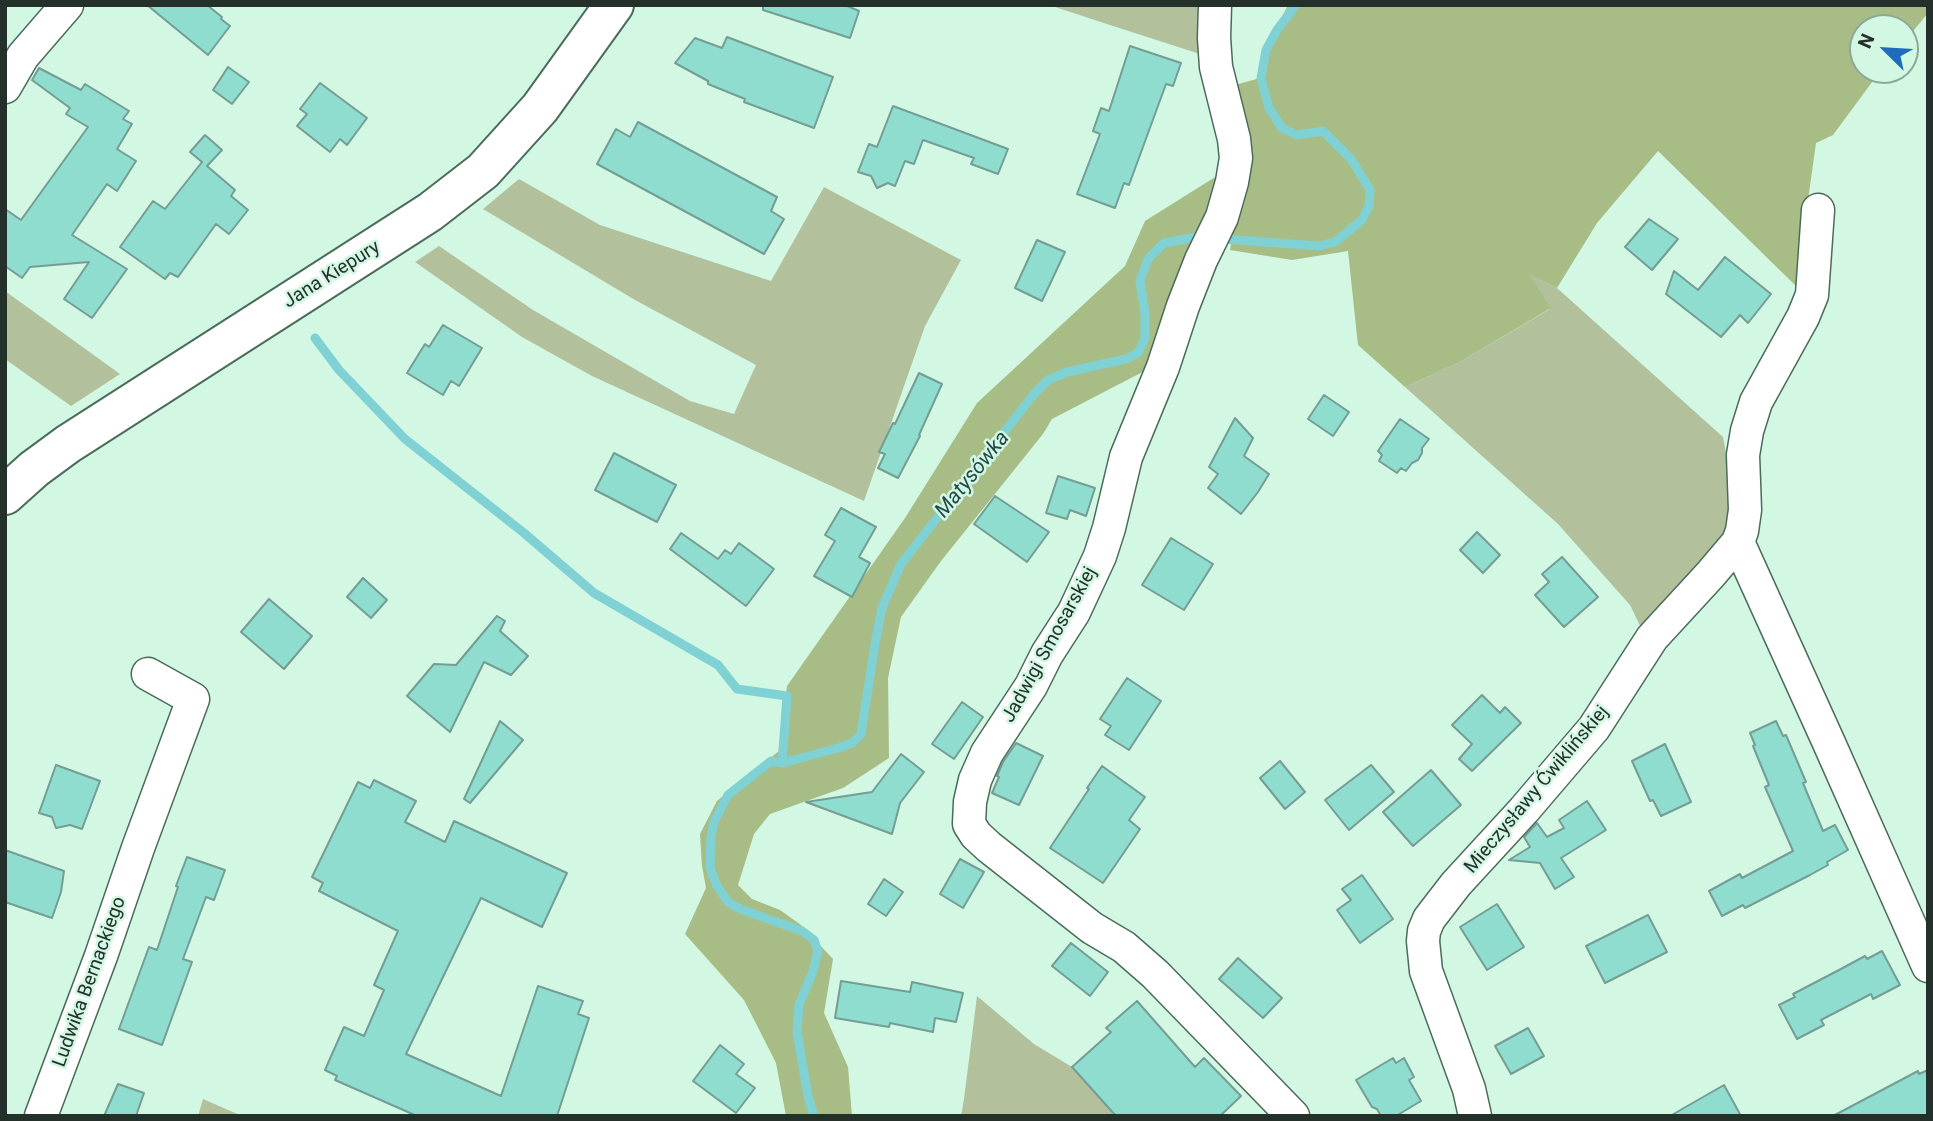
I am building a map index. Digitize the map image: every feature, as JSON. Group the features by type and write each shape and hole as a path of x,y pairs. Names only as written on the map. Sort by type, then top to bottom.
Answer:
{"street":[{"path":"5,87 23,56 67,5"},
{"name":"Jana Kiepury","path":"5,495 77,438 430,212 483,171 540,108 614,5"},
{"name":"Jadwigi Smosarskiej","path":"1215,5 1216,67 1234,139 1236,158 1222,217 1201,260 1163,367 1126,457 1100,556 1074,612 1047,654 1031,686 987,753 975,780 970,802 970,824 976,835 989,847 1092,928 1124,947 1155,974 1293,1116"},
{"path":"1818,210 1812,295 1803,317 1756,402 1747,431 1743,455 1745,510 1738,542 1928,966"},
{"name":"Mieczysławy Ćwiklińskiej","path":"1475,1116 1469,1090 1426,971 1423,942 1429,919 1456,884 1594,728 1652,638 1738,542"},
{"name":"Ludwika Bernackiego","path":"41,1116 193,699 148,674"}],"green space":[{"path":"1049,5 1204,5 1203,55 1113,26"},
{"path":"1288,5 1928,5 1928,13 1919,24 1919,14 1849,14 1849,84 1871,84 1833,135 1816,143 1796,286 1658,151 1597,223 1557,288 1529,274 1551,308 1460,362 1405,387 1358,345 1348,251 1292,260 1230,250 1241,188 1235,85 1260,78 1262,54"},
{"path":"1220,174 1156,365 1052,419 1043,434 941,561 901,617 888,678 889,758 843,788 770,814 754,834 738,885 752,899 780,910 801,925 833,959 824,1013 848,1067 852,1116 786,1116 776,1063 744,1000 685,934 706,888 700,834 717,801 779,751 787,686 905,518 977,403 1125,266 1145,221"},
{"path":"519,179 600,225 771,281 824,187 961,260 925,326 864,501 592,376 522,337 415,262 439,246 533,310 690,401 734,414 756,365 635,300 483,209"},
{"path":"1528,273 1557,288 1723,437 1737,510 1708,565 1644,634 1630,605 1558,524 1405,387 1460,362 1550,309"},
{"path":"5,291 120,374 71,406 5,359"},
{"path":"977,996 1034,1044 1072,1067 1114,1116 961,1116"},
{"path":"203,1099 242,1116 198,1116"}],"building":[{"path":"147,5 207,5 230,26 208,55"},
{"path":"763,5 845,5 859,11 850,38 763,10"},
{"path":"727,37 833,77 814,128 744,102 745,99 708,84 708,81 675,63 695,38 722,48"},
{"path":"1130,46 1181,63 1173,86 1166,84 1129,185 1124,183 1115,208 1077,194 1100,134 1093,131 1101,108 1109,111"},
{"path":"228,67 249,82 232,104 213,90"},
{"path":"39,68 81,90 85,84 129,111 123,119 132,124 117,149 136,161 117,191 107,184 72,235 127,269 92,318 64,299 89,262 30,267 22,278 5,266 5,209 21,220 88,127 66,114 70,108 32,80"},
{"path":"320,83 367,118 347,145 340,139 330,152 297,126 307,114 300,109"},
{"path":"893,106 1008,149 998,174 971,164 974,158 923,140 914,164 905,161 895,186 888,183 877,188 871,176 858,172 869,144 877,147"},
{"path":"638,122 777,197 771,211 784,219 764,254 597,164 616,129 630,137"},
{"path":"205,135 222,150 207,166 235,190 231,196 248,210 229,234 216,224 178,277 170,273 165,279 120,247 153,201 165,209 202,162 190,152"},
{"path":"1649,219 1678,239 1652,270 1625,247"},
{"path":"1037,240 1065,252 1042,301 1015,288"},
{"path":"1725,257 1771,294 1748,323 1740,315 1721,337 1666,294 1674,271 1698,290"},
{"path":"443,325 482,348 459,386 451,381 443,395 407,373 425,344 429,347"},
{"path":"919,373 942,384 920,436 898,478 878,468 885,454 879,452"},
{"path":"1324,395 1349,412 1333,436 1308,419"},
{"path":"1235,418 1253,438 1244,456 1269,474 1241,514 1208,488 1218,474 1209,467"},
{"path":"1400,419 1429,439 1418,460 1406,471 1401,468 1397,473 1379,461 1382,455 1378,451"},
{"path":"614,453 676,485 657,522 595,490"},
{"path":"1058,476 1095,488 1086,516 1070,510 1067,519 1046,513"},
{"path":"995,496 1049,532 1027,562 974,524"},
{"path":"841,508 876,527 859,557 870,563 852,597 814,576 835,541 825,535"},
{"path":"1477,532 1500,555 1483,573 1460,550"},
{"path":"681,533 718,559 725,550 731,554 739,543 774,569 746,606 670,549"},
{"path":"1171,538 1213,564 1184,610 1142,585"},
{"path":"1562,557 1598,597 1564,627 1535,595 1549,582 1542,574"},
{"path":"363,578 387,600 371,618 347,597"},
{"path":"269,599 312,636 284,669 241,632"},
{"path":"497,616 505,621 500,631 528,656 511,675 484,662 450,732 407,696 434,664 456,665"},
{"path":"1127,678 1161,701 1129,750 1105,735 1111,726 1100,719"},
{"path":"1482,695 1500,713 1505,707 1521,723 1472,771 1459,759 1472,744 1452,725"},
{"path":"962,702 983,717 954,759 932,744"},
{"path":"500,721 523,740 470,803 464,799"},
{"path":"1776,721 1783,736 1786,735 1823,831 1835,825 1848,850 1810,875 1745,908 1743,905 1722,916 1709,891 1740,874 1742,878 1793,851 1765,787 1769,785 1750,733"},
{"path":"1016,743 1043,756 1019,805 992,793 1003,762"},
{"path":"1665,744 1691,802 1661,816 1653,800 1650,801 1632,761"},
{"path":"901,754 924,772 900,803 892,834 806,802 872,792"},
{"path":"1280,761 1305,792 1285,809 1260,778"},
{"path":"56,765 100,781 82,829 70,825 56,828 52,817 39,813"},
{"path":"1371,765 1394,792 1349,830 1325,800"},
{"path":"1102,766 1145,797 1129,820 1140,829 1103,883 1050,848"},
{"path":"1431,770 1461,805 1413,846 1383,812"},
{"path":"374,780 416,801 405,822 445,842 454,821 567,873 542,927 481,898 406,1054 501,1096 538,986 583,1001 578,1014 589,1018 557,1116 417,1116 335,1080 337,1076 325,1070 344,1027 364,1036 384,990 374,985 398,931 319,891 323,883 312,877 358,782 370,788"},
{"path":"1587,801 1606,830 1561,858 1574,877 1555,889 1540,863 1509,860 1530,847 1524,837 1537,823 1547,837 1564,828 1559,820"},
{"path":"5,850 64,871 61,892 52,918 5,902"},
{"path":"187,857 225,870 214,900 206,897 183,959 192,962 162,1045 119,1029 149,947 157,950"},
{"path":"960,859 984,872 963,908 940,894"},
{"path":"1362,875 1393,919 1360,943 1337,910 1351,900 1342,889"},
{"path":"884,879 903,892 886,916 868,904"},
{"path":"1497,904 1524,947 1487,970 1460,927"},
{"path":"1648,915 1667,952 1605,983 1586,946"},
{"path":"1071,943 1108,972 1090,996 1052,966"},
{"path":"1882,951 1900,985 1873,999 1871,994 1821,1020 1824,1025 1797,1039 1779,1005 1795,997 1793,994 1865,956 1867,959"},
{"path":"1238,958 1282,998 1263,1018 1219,979"},
{"path":"841,981 910,992 912,982 963,993 956,1022 935,1018 933,1032 890,1023 889,1027 835,1018"},
{"path":"1137,1001 1195,1067 1204,1058 1241,1096 1220,1116 1116,1116 1072,1067 1111,1032 1106,1028"},
{"path":"1528,1028 1544,1056 1511,1074 1495,1046"},
{"path":"720,1045 744,1064 736,1074 755,1088 736,1113 693,1081"},
{"path":"1393,1058 1396,1063 1404,1058 1414,1077 1409,1080 1421,1101 1396,1116 1381,1116 1377,1109 1372,1107 1356,1080"},
{"path":"1928,1070 1928,1116 1833,1116 1918,1071 1919,1074"},
{"path":"118,1084 144,1093 136,1116 104,1116"},
{"path":"1724,1085 1741,1116 1670,1116"}],"waterway":[{"name":"Matysówka","path":"814,1116 797,1032 799,1005 818,952 814,940 802,931 740,909 728,902 717,886 710,868 714,822 728,795 771,761 782,763 835,749 852,743 861,734 882,608 901,564 1034,394 1048,380 1067,372 1126,359 1138,353 1145,338 1140,281 1148,259 1164,243 1196,237 1319,246 1335,242 1362,220 1369,206 1370,190 1351,159 1323,131 1297,135 1282,128 1269,108 1261,78 1266,50 1296,5"},
{"path":"315,338 339,370 405,439 524,533 594,593 718,665 737,689 787,696 782,763"}]}
